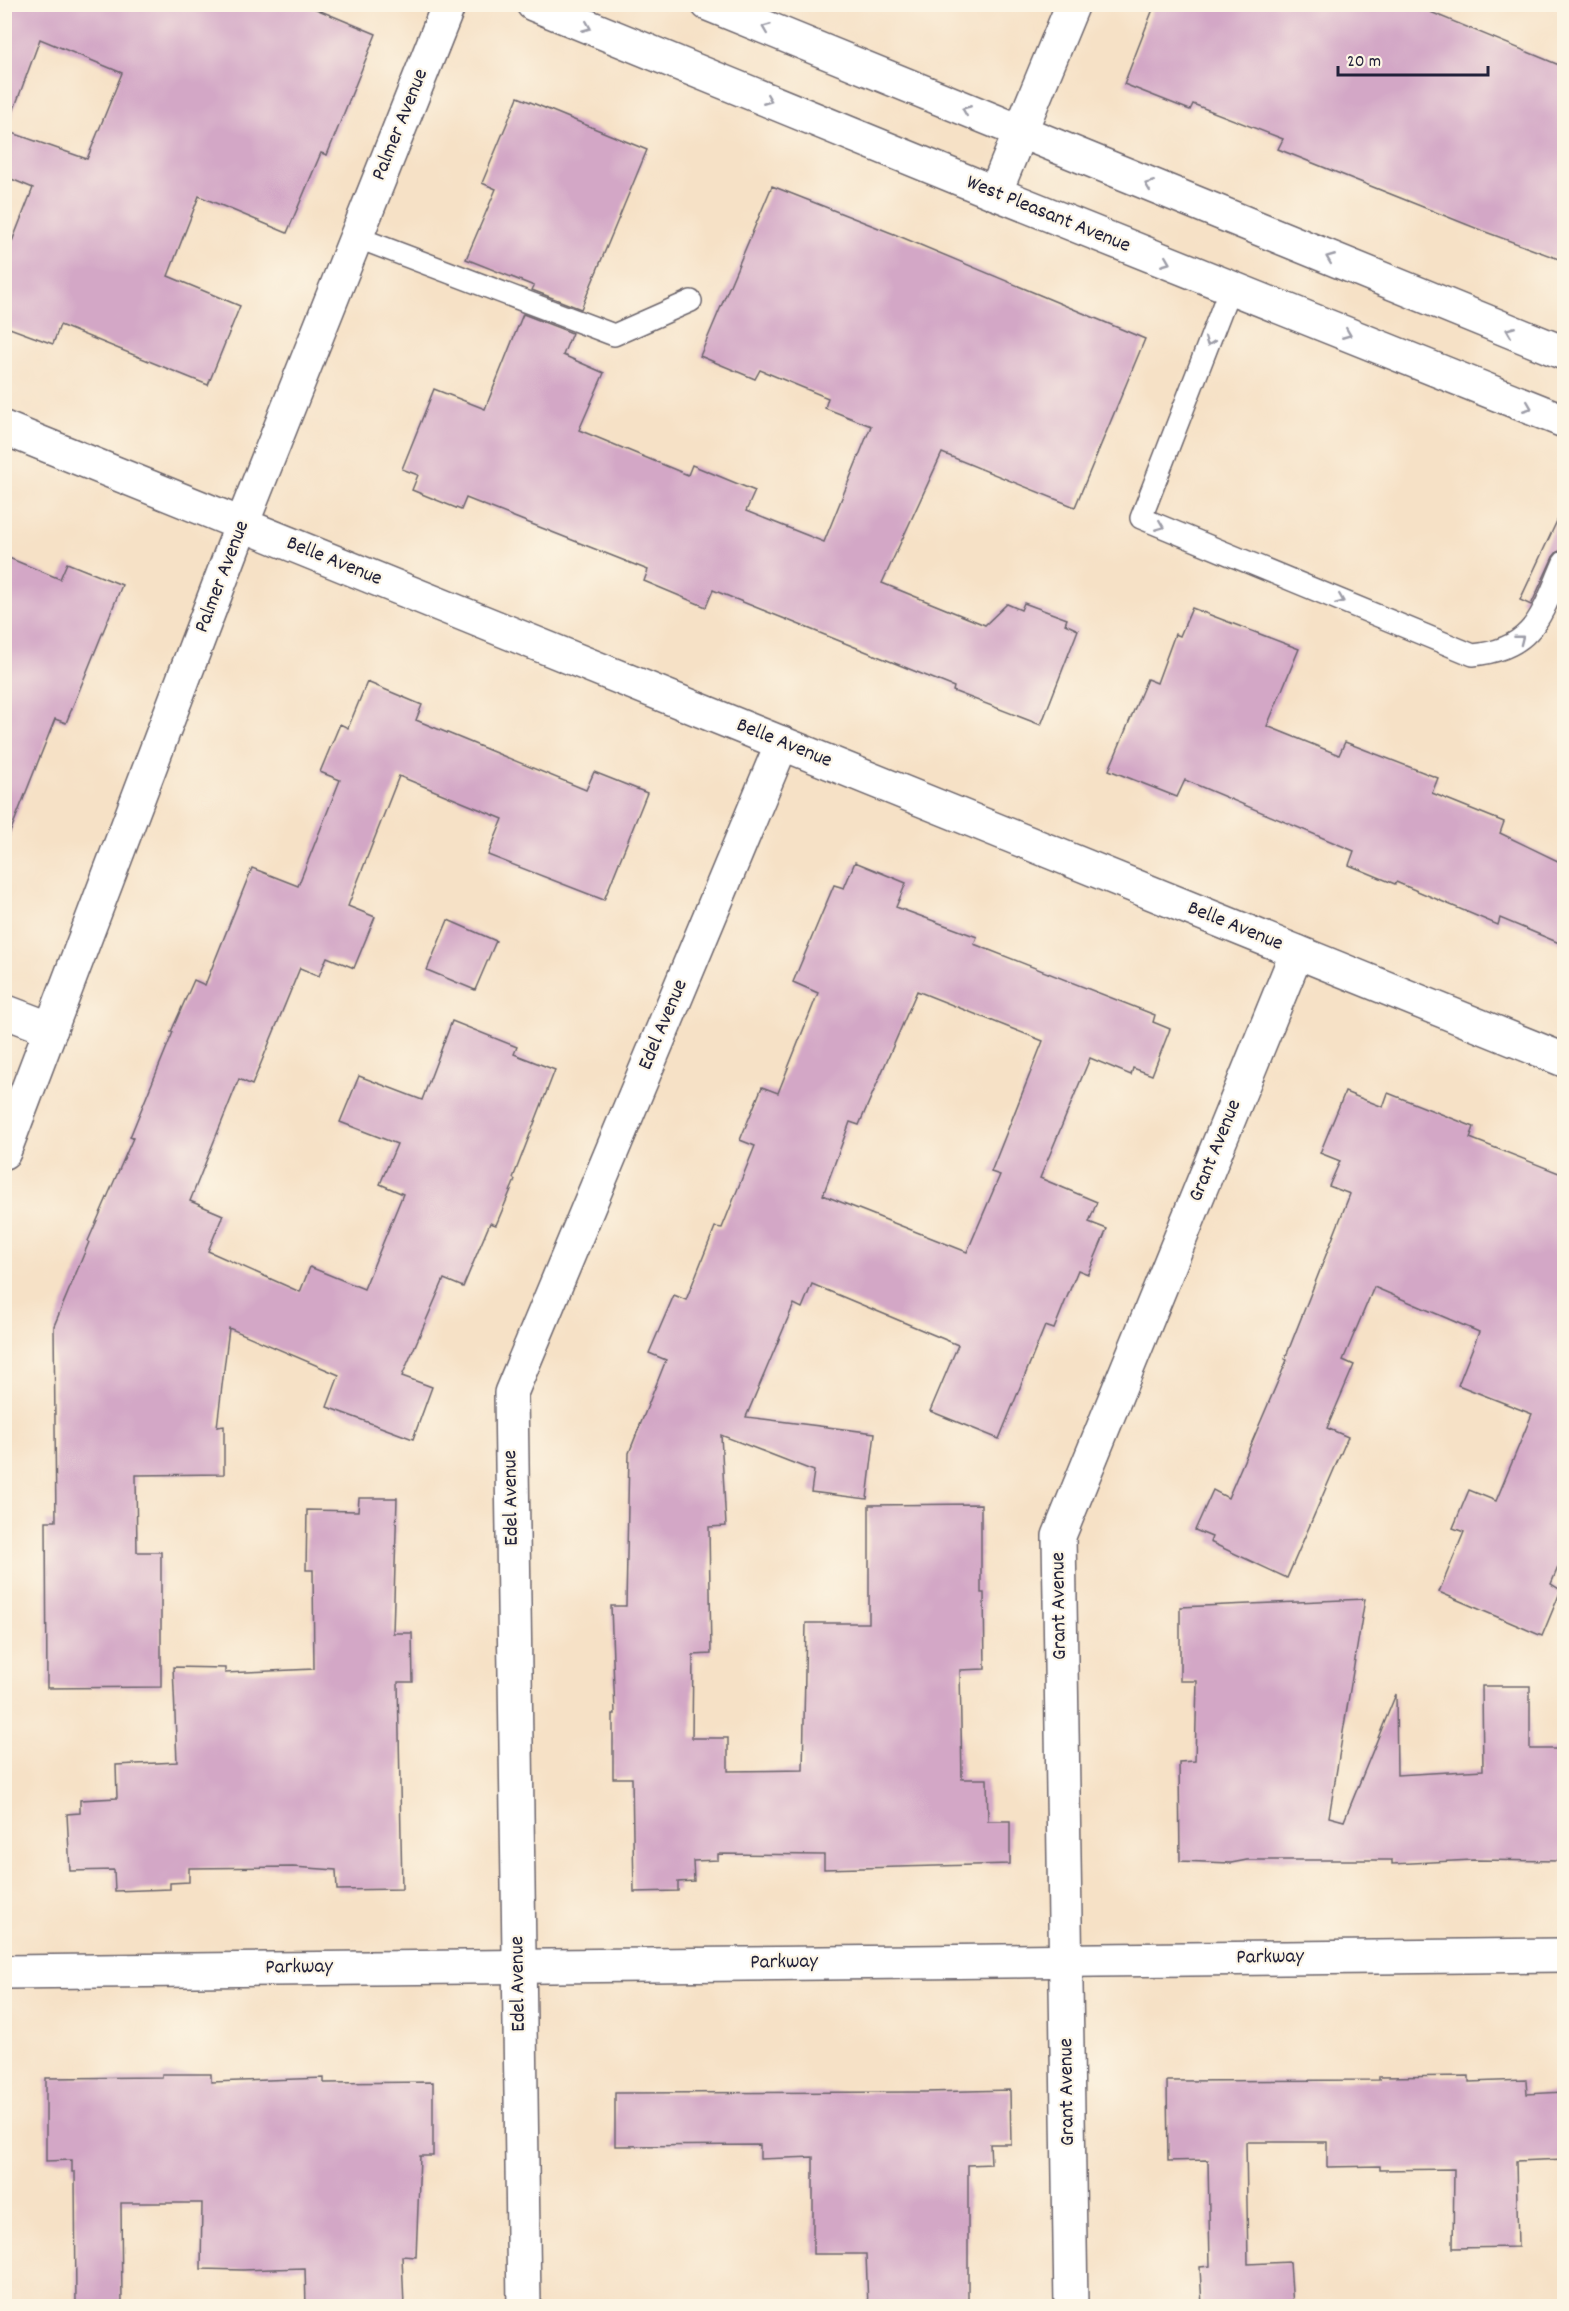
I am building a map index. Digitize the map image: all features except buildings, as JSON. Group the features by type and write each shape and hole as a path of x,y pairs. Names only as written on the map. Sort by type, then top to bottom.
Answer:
{"street":[{"name":"Palmer Avenue","path":"4,1152 242,524 449,4"},
{"name":"West Pleasant Avenue","path":"533,4 995,193 1564,421"},
{"path":"708,4 1564,353"},
{"path":"995,193 1073,4"},
{"name":"Belle Avenue","path":"4,428 1564,1060"},
{"name":"Edel Avenue","path":"524,2307 511,1393 782,743"},
{"name":"Grant Avenue","path":"1071,2307 1059,1536 1297,952"},
{"path":"4,1011 51,1029"},
{"name":"Parkway","path":"4,1972 1564,1955"}],"lane":[{"path":"356,237 614,335 691,301"},
{"path":"1230,288 1141,518 1473,655 1491,653 1521,640 1539,620 1564,562"}]}
